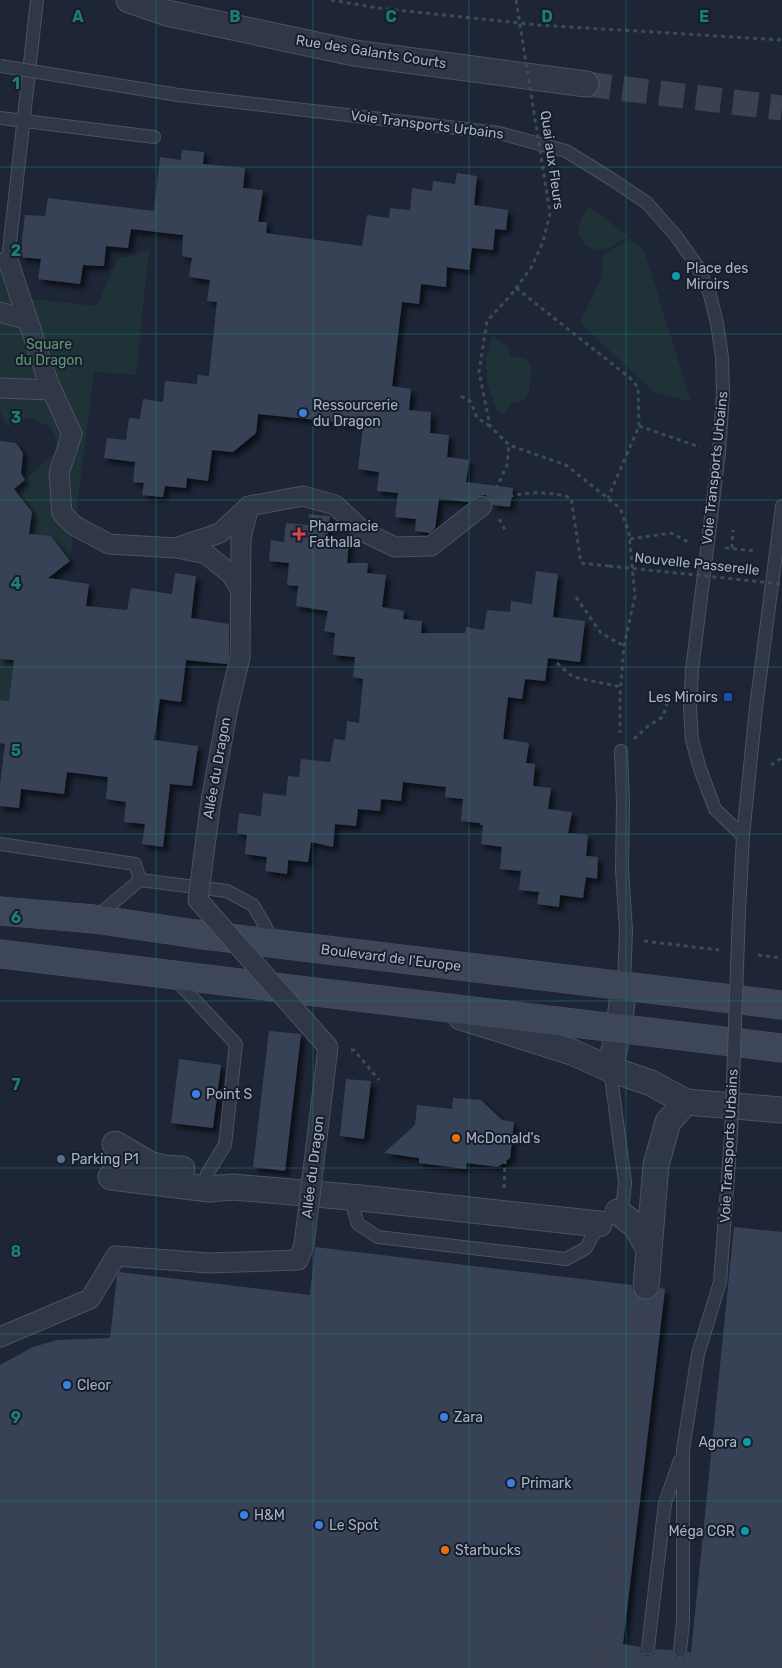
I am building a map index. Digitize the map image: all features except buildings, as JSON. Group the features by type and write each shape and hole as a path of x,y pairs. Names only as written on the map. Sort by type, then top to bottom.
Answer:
{"main road":[{"name":"Boulevard de l'Europe","path":"0,911 94,919 782,1005"},
{"path":"0,954 782,1048"}],"street":[{"name":"Rue des Galants Courts","path":"129,0 168,6 354,53 586,84"},
{"path":"8,260 52,390 72,434 59,473 62,513 74,526 109,544 177,548 206,554 231,574 241,590"},
{"path":"0,312 28,320"},
{"path":"0,388 52,390"},
{"path":"177,548 220,533 249,506 304,496 336,505 364,532 395,548 431,546 482,506"},
{"name":"Allée du Dragon","path":"0,1337 90,1299 116,1256 208,1263 298,1260 304,1245 328,1047 198,900 207,807 240,656 242,538 249,506"},
{"path":"610,1069 619,1028 624,985"},
{"path":"425,1006 572,1052 610,1069 651,1082 686,1102 782,1110"},
{"path":"646,1286 656,1164 668,1122 686,1102"},
{"path":"115,1144 149,1164 207,1174 233,1187"},
{"path":"111,1176 209,1189 233,1187 609,1218 636,1226 648,1246"}],"lane":[{"path":"8,260 37,0"},
{"name":"Voie Transports Urbains","path":"0,66 178,95 499,133 566,151 647,204 676,236 698,267 710,295 718,323 722,357 723,393 719,453 692,670 690,707 692,740 700,769 715,808 743,836"},
{"path":"0,118 154,137"},
{"name":"Voie Transports Urbains","path":"680,1651 683,1622 683,1450 698,1354 720,1282 731,1136 743,836 756,708 782,506"},
{"path":"620,751 624,802 622,870 626,939 624,985"},
{"path":"0,844 135,864 140,880"},
{"path":"94,919 140,880 227,892 253,905 275,943"},
{"path":"173,976 236,1044 225,1145 207,1174"},
{"path":"350,1197 358,1224 378,1237 566,1258 586,1248 623,1202 625,1182 610,1069"},
{"name":"Voie Transports Urbains","path":"648,1648 665,1503 683,1450"}],"path":[{"path":"331,0 378,8 538,25 782,40"},
{"name":"Quai aux Fleurs","path":"490,426 480,372 487,321 532,268 543,242 550,213 516,0"},
{"path":"516,288 630,378 638,387 639,426 608,498"},
{"path":"461,396 471,402 476,418 490,426 509,445 566,464 620,508 629,533 635,596 624,646 620,687 620,751"},
{"path":"639,426 702,448"},
{"path":"482,506 496,490 506,467 509,445"},
{"name":"Nouvelle Passerelle","path":"482,506 513,495 557,493 570,498 581,563 782,584"},
{"path":"732,548 733,530"},
{"path":"630,539 671,533 690,543 776,553"},
{"path":"688,551 691,534"},
{"path":"576,597 601,634 624,646"},
{"path":"557,663 574,677 620,687"},
{"path":"620,751 648,726 663,717 667,703"},
{"path":"626,939 728,952"},
{"path":"756,955 782,958"},
{"path":"354,1050 379,1080"}],"green space":[{"path":"588,206 628,236 604,250 586,246 580,235 579,226"},
{"path":"629,239 644,250 691,402 654,392 580,323 601,278 603,255"},
{"name":"Square du Dragon","path":"149,250 136,375 94,372 70,561 51,536 29,534 32,512 14,489 59,450 52,428 30,418 8,425 0,412 0,259 14,297 97,306 118,259"},
{"path":"492,336 506,345 511,356 526,358 532,367 529,391 524,401 512,403 504,415 497,411 487,382 486,359"},
{"path":"0,659 14,660 9,701 0,700"}],"tunnel":[{"path":"586,84 782,108"},
{"path":"601,1668 646,1286"}],"place":[{"name":"Place des Miroirs","path":"676,276"},
{"name":"Ressourcerie du Dragon","path":"303,413"},
{"name":"Pharmacie Fathalla","path":"299,534"},
{"name":"Les Miroirs","path":"728,697"},
{"name":"Point S","path":"196,1094"},
{"name":"McDonald's","path":"456,1138"},
{"name":"Parking P1","path":"61,1159"},
{"name":"Cleor","path":"67,1385"},
{"name":"Zara","path":"444,1417"},
{"name":"Agora","path":"747,1442"},
{"name":"Primark","path":"511,1483"},
{"name":"H&M","path":"244,1515"},
{"name":"Le Spot","path":"319,1525"},
{"name":"Méga CGR","path":"745,1531"},
{"name":"Starbucks","path":"445,1550"}]}
